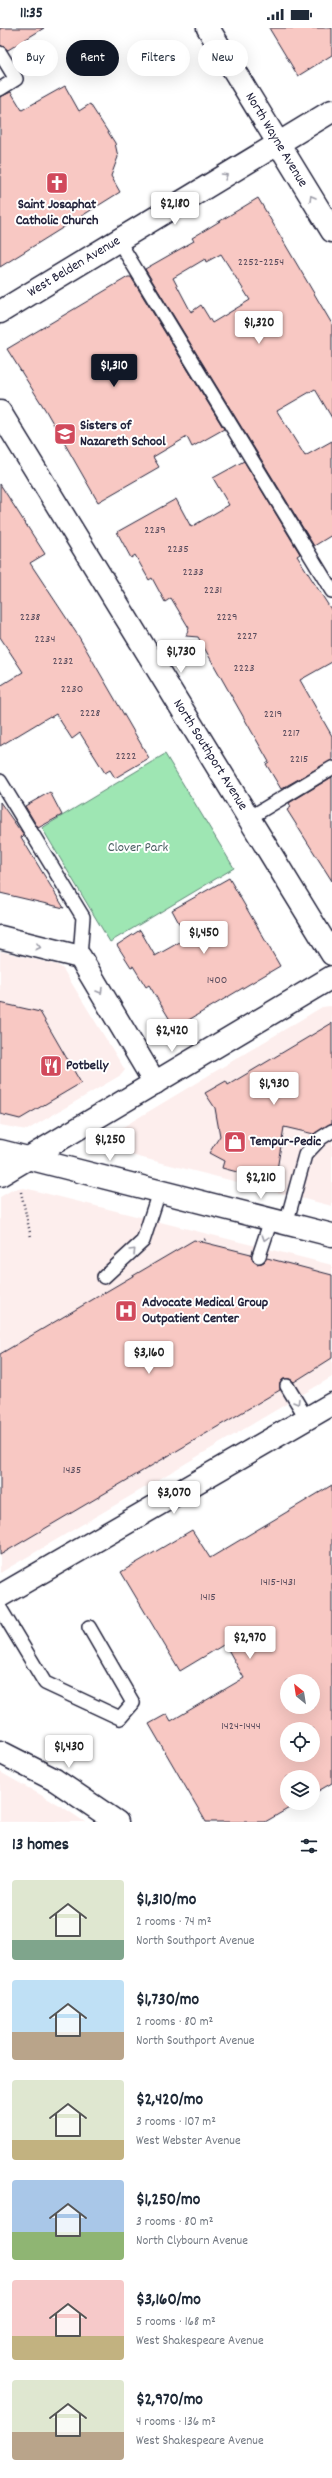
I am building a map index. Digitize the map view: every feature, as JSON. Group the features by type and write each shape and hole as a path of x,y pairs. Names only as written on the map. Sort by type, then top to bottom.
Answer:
{"street":[{"name":"North Wayne Avenue","path":"208,28 332,231"},
{"name":"West Belden Avenue","path":"0,312 332,111"},
{"name":"North Southport Avenue","path":"0,412 332,954"},
{"path":"0,937 80,957 155,1082"},
{"path":"0,1175 332,977"},
{"path":"0,1151 332,1235"},
{"path":"0,1596 332,1404"},
{"path":"0,1752 55,1780 117,1822"}],"lane":[{"path":"0,54 16,79 0,89"},
{"path":"118,240 332,591"},
{"path":"249,818 332,768"},
{"path":"0,781 82,917 80,957"},
{"path":"259,1256 278,1222 305,1155 320,1138 332,1131"},
{"path":"104,1277 143,1241 159,1192"},
{"path":"288,1386 307,1419"},
{"path":"0,1608 45,1683 120,1718 133,1703 89,1628"}],"path":[{"path":"21,1192 32,1237"},
{"path":"201,1242 206,1239"}],"shaded area":[{"path":"0,951 58,965 63,969 125,1070 121,1075 27,1130 0,1125"},
{"path":"322,1007 332,1007 332,1206 115,1151 109,1146 113,1133"},
{"path":"24,1188 332,1265 332,1377 0,1573 0,1197 12,1190"},
{"path":"0,1772 64,1808 85,1822 0,1822"}],"green space":[{"name":"Clover Park","path":"165,754 234,868 110,942 42,828"}],"building":[{"path":"0,28 44,28 24,40 12,40 12,48 8,50 0,45"},
{"path":"269,28 332,28 332,55 298,76"},
{"name":"Saint Josaphat Catholic Church","path":"65,86 79,111 90,104 115,143 118,157 111,176 120,192 0,267 0,97 11,92 22,110"},
{"path":"258,198 332,324 332,418 315,389 277,411 305,456 332,441 332,535 314,546 145,269 194,241 192,238","holes":["221,254 250,300 212,323 201,305 191,312 173,278 205,259 206,262"]},
{"path":"128,277 131,277 224,429 192,447 187,437 153,457 159,467 98,502 46,411 7,349"},
{"path":"244,461 300,554 297,556 332,611 332,662 300,680 332,736 332,760 281,789 266,764 269,762 198,637 186,636 189,628 171,598 165,602 152,578 149,580 135,555 131,558 117,532 176,499 191,527 229,505 213,478"},
{"path":"0,484 45,554 30,563 79,637 149,758 115,778 110,770 105,773 80,733 72,739 56,714 51,717 50,716 0,746 0,686 23,672 0,637"},
{"path":"332,777 332,881 287,810 291,807 289,803"},
{"path":"50,792 62,815 38,828 25,806"},
{"path":"0,802 24,836 21,837 64,908 0,893"},
{"path":"229,878 280,966 175,1028 149,985 146,987 133,966 131,967 117,945 140,930 155,956 187,938 172,910"},
{"path":"0,1003 40,1012 81,1083 20,1119 0,1114"},
{"path":"332,1023 332,1123 314,1134 284,1127 275,1182 222,1168 224,1161 209,1153 220,1136 215,1108 205,1093 226,1081 228,1085"},
{"path":"194,1240 251,1254 253,1261 257,1264 264,1262 267,1258 332,1275 332,1358 294,1382 290,1379 283,1379 280,1383 280,1390 0,1555 0,1354"},
{"path":"332,1485 332,1783 320,1790 320,1770 280,1770 280,1810 286,1810 265,1822 206,1822 149,1724 167,1714 171,1721 244,1678 225,1644 180,1671 121,1572 192,1530 210,1558"}],"place":[{"name":"Saint Josaphat Catholic Church","path":"57,183"},
{"name":"Sisters of Nazareth School","path":"65,434"},
{"name":"Potbelly","path":"51,1066"},
{"name":"Tempur-Pedic","path":"235,1142"},
{"name":"Advocate Medical Group Outpatient Center","path":"126,1311"}]}
